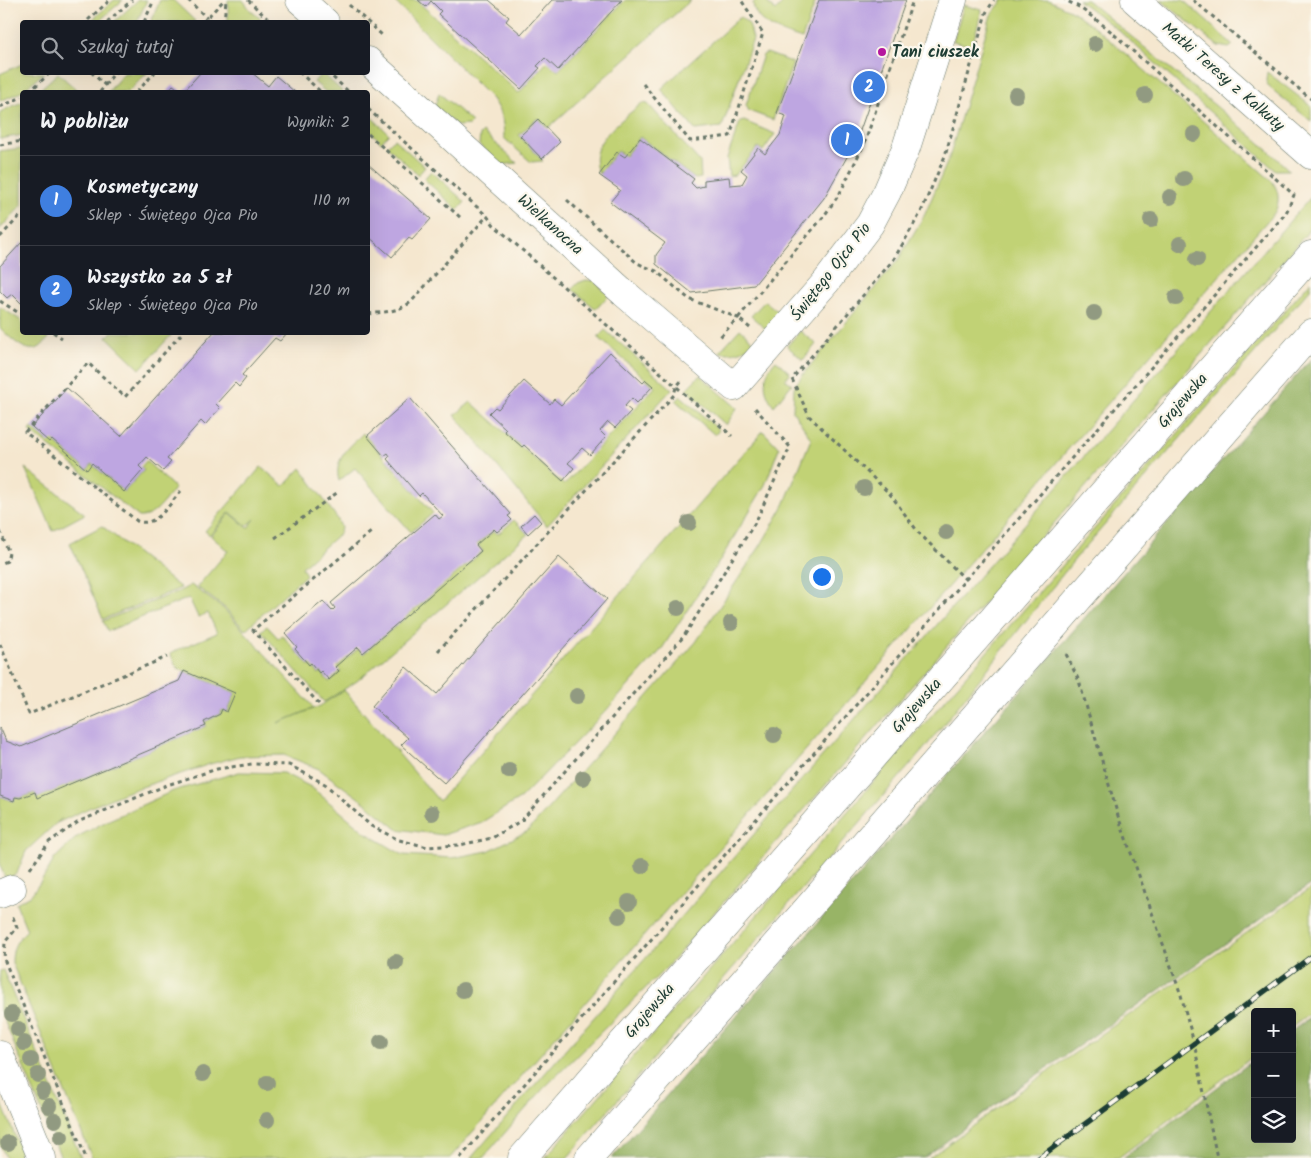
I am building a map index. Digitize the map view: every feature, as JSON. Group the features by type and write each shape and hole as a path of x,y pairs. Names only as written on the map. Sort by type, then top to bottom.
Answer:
{"main road":[{"path":"300,0 323,20"},
{"name":"Świętego Ojca Pio","path":"734,387 843,261 879,209 906,148 953,0"},
{"name":"Matki Teresy z Kalkuty","path":"1135,0 1311,155"},
{"name":"Wielkanocna","path":"370,62 700,359 734,387"},
{"name":"Grajewska","path":"522,1158 1311,255"},
{"path":"589,1158 1311,333"},
{"path":"0,1055 42,1158"}],"path":[{"path":"88,20 110,0"},
{"path":"109,20 132,0"},
{"path":"145,20 154,0"},
{"path":"188,0 207,18 225,0"},
{"path":"224,20 225,0"},
{"path":"248,0 269,20"},
{"path":"643,84 690,140 730,136 763,33 741,0"},
{"path":"438,651 674,395 676,387 738,318 824,216 840,193 865,142 913,0"},
{"path":"460,1158 1286,213 1294,196 1271,173 1107,28 1079,7 1065,0"},
{"path":"1193,0 1311,99"},
{"path":"31,90 49,75"},
{"path":"94,75 106,86"},
{"path":"102,90 113,75"},
{"path":"139,90 153,75"},
{"path":"302,75 319,90"},
{"path":"330,75 347,90"},
{"path":"0,107 20,98"},
{"path":"370,111 488,216 501,232 732,436"},
{"path":"370,136 462,219"},
{"path":"0,145 20,142"},
{"path":"564,198 637,263 656,271 689,298 738,318 800,369"},
{"path":"0,237 20,216"},
{"path":"370,314 392,312 405,307 488,216"},
{"path":"0,301 20,314"},
{"path":"58,335 62,338"},
{"path":"181,335 125,397 88,363 25,432 137,521 143,523 157,518 181,491"},
{"path":"792,379 809,416 890,494 918,532 966,580"},
{"path":"86,1158 4,959 5,942 17,928 5,892 22,882 49,842 80,821 167,785 217,768 252,764 288,765 325,784 371,826 399,840 428,847 460,845 492,838 522,820 684,636 756,521 790,447 754,407"},
{"path":"275,538 338,492"},
{"path":"0,531 9,553 7,561 0,564"},
{"path":"320,704 253,630 371,532"},
{"path":"1052,630 1080,681 1118,816 1181,995 1194,1043 1217,1158"},
{"path":"0,644 29,714 167,657"}],"green space":[{"path":"114,0 123,0 100,20 92,20"},
{"path":"138,0 147,0 138,20 116,20"},
{"path":"160,0 173,0 194,20 152,20"},
{"path":"228,0 243,0 251,11 262,20 228,20"},
{"path":"393,0 416,0 519,93 547,62 558,71 625,0 691,0 548,128 538,118 519,135 543,161 531,162 504,138 501,117 492,99"},
{"path":"756,0 765,0 775,11 786,0 816,0 802,39 779,31 765,23 755,11 753,3"},
{"path":"1003,0 1048,0 1074,12 1097,29 1272,181 1278,196 1275,212 450,1158 92,1158 12,963 15,945 27,930 16,903 31,895 55,858 77,837 173,791 239,772 283,773 311,787 366,833 403,855 452,858 488,851 528,831 696,642 761,545 784,505 811,439 793,411 794,387 898,260 925,214 949,158 991,15"},
{"path":"1078,0 1087,0 1257,140 1289,170 1275,170 1118,30"},
{"path":"1161,0 1183,0 1233,45 1229,48 1218,46"},
{"path":"964,5 982,10 972,46 953,41"},
{"path":"740,17 749,24 753,39 722,127 695,130 661,89"},
{"path":"767,53 793,63 773,120 749,111 746,105 763,55"},
{"path":"20,65 20,75 42,75 23,90 20,90 19,93 0,101 0,74"},
{"path":"1267,72 1311,106 1311,121 1269,87 1266,81"},
{"path":"56,75 60,75 77,90 39,90"},
{"path":"122,75 145,75 130,90 110,90"},
{"path":"320,75 324,75 341,90 324,90 314,82"},
{"path":"439,93 472,122 469,125 457,126 435,106"},
{"path":"20,103 20,135 0,139 0,112"},
{"path":"642,103 648,104 700,162 701,178 695,179 640,137 625,156 617,151 599,174 595,163 596,153 601,143 616,125"},
{"path":"370,116 389,134 381,142 370,131"},
{"path":"744,121 775,134 763,151 758,147 735,175 729,176 727,158 740,122"},
{"path":"483,132 517,163 501,165 479,145 480,135"},
{"path":"394,139 425,167 418,175 387,146"},
{"path":"20,148 20,207 0,229 0,151"},
{"path":"431,171 465,202 458,210 424,179"},
{"path":"1310,198 1311,226 1307,233 667,967 543,1089 483,1158 471,1158"},
{"path":"586,280 594,281 609,295 596,309 572,289 578,283"},
{"path":"1311,281 1311,288 1075,559 924,749 567,1158 545,1158"},
{"path":"765,301 781,314 767,330 751,316"},
{"path":"0,307 20,320 20,335 44,335 49,338 41,346 29,349 18,344 0,328"},
{"path":"740,329 755,343 738,352 719,352"},
{"path":"605,330 672,389 547,526 455,415 471,402 564,485 655,387 598,337"},
{"path":"800,331 816,344 803,360 787,346"},
{"path":"109,335 171,335 140,369 107,337"},
{"path":"1311,359 1311,884 1014,1091 924,1158 612,1158"},
{"path":"776,360 790,373 785,379 792,384 774,406 767,395 765,383 768,371"},
{"path":"700,375 737,408 726,425 686,389"},
{"path":"681,396 719,430 715,435 676,401"},
{"path":"32,428 49,443 52,440 87,470 92,464 124,492 144,470 141,467 146,461 175,488 155,511 139,517 30,431"},
{"path":"763,431 779,448 765,485 719,562 661,650 602,715 521,798 482,822 443,835 397,829 319,769 284,755 240,756 124,793 57,823 62,818 26,851 17,873 6,879 0,866 0,796 14,801 15,797 20,798 35,793 37,798 206,726 205,722 220,714 222,710 228,712 235,693 177,668 170,653 217,633 208,613 198,617 189,598 108,631 103,621 191,585 224,609 314,708 278,723 320,706 344,690 439,801"},
{"path":"363,433 433,513 411,532 355,468 339,481 338,466 343,454"},
{"path":"261,467 284,486 301,468 337,518 341,527 340,533 302,567 306,575 245,630 225,608 197,587 228,551 211,536 230,513 248,528 255,519 247,526 230,512 210,535 205,531"},
{"path":"25,468 85,514 53,531"},
{"path":"514,520 528,534 357,681 324,702 261,631 267,626 278,638 282,635 309,666 311,665 319,674 321,672 329,682 341,671 337,667 358,649 363,654 483,551 477,544 494,531 498,534"},
{"path":"102,526 181,588 103,619 70,543"},
{"path":"1311,888 1311,1013 1296,1024 1296,1008 1251,1008 1251,1058 1118,1158 929,1158 1016,1094"},
{"path":"3,970 81,1158 61,1158 0,1010 0,971"},
{"path":"1311,1017 1311,1158 1123,1158 1251,1062 1251,1143 1296,1143 1296,1028"},
{"path":"0,1099 24,1158 6,1158 0,1144"}],"building":[{"path":"418,0 489,0 509,17 506,21 521,34 552,0 622,0 558,70 545,58 537,66 540,68 521,89 438,14 441,11 431,1 426,7"},
{"path":"819,0 906,0 857,139 824,198 754,285 692,293 656,264 656,255 665,243 610,202 620,190 599,175 617,152 625,157 640,138 694,179 691,183 696,188 704,186 704,180 729,177 730,185 742,184 747,175 741,170 758,148 765,154 780,135 786,116 777,113"},
{"path":"198,75 255,75 268,86 276,76 293,90 185,90"},
{"path":"173,85 180,90 169,90"},
{"path":"538,119 560,142 542,159 520,136"},
{"path":"370,166 431,219 412,240 409,238 392,257 370,238"},
{"path":"20,244 20,302 12,294 7,298 0,291 0,266"},
{"path":"211,335 285,335 280,341 275,338 242,375 246,378 239,387 235,383 216,404 220,408 205,425 201,421 167,459 171,462 163,471 147,457 139,466 143,470 124,492 92,463 87,470 52,439 49,442 32,427 67,388 121,436"},
{"path":"610,352 643,383 646,380 653,386 637,403 632,398 625,406 631,411 615,428 608,422 600,431 606,437 590,455 582,448 568,463 574,468 563,481 524,445 522,447 504,431 506,429 489,413 495,407 498,409 524,381 550,404 554,399 561,405"},
{"path":"410,398 511,514 508,516 512,520 497,532 494,529 476,545 481,551 363,653 358,647 335,667 339,671 329,680 321,671 319,673 311,663 309,665 295,649 297,647 285,633 323,601 332,611 335,608 331,603 435,514 439,519 443,516 422,493 419,496 387,459 390,456 388,453 384,456 367,436"},
{"path":"534,514 541,522 528,534 521,526"},
{"path":"559,557 607,599 444,783 401,745 408,738 372,706 406,667 437,694"},
{"path":"184,671 235,693 227,712 222,709 220,714 204,722 206,726 37,798 35,792 20,798 15,797 14,801 0,796 0,727 6,741 21,747 179,681"}],"railway":[{"path":"1039,1158 1311,957"}],"place":[{"name":"Tani ciuszek","path":"882,52"},
{"name":"Wszystko za 5 zł","path":"869,87"},
{"name":"Kosmetyczny","path":"847,140"}]}
